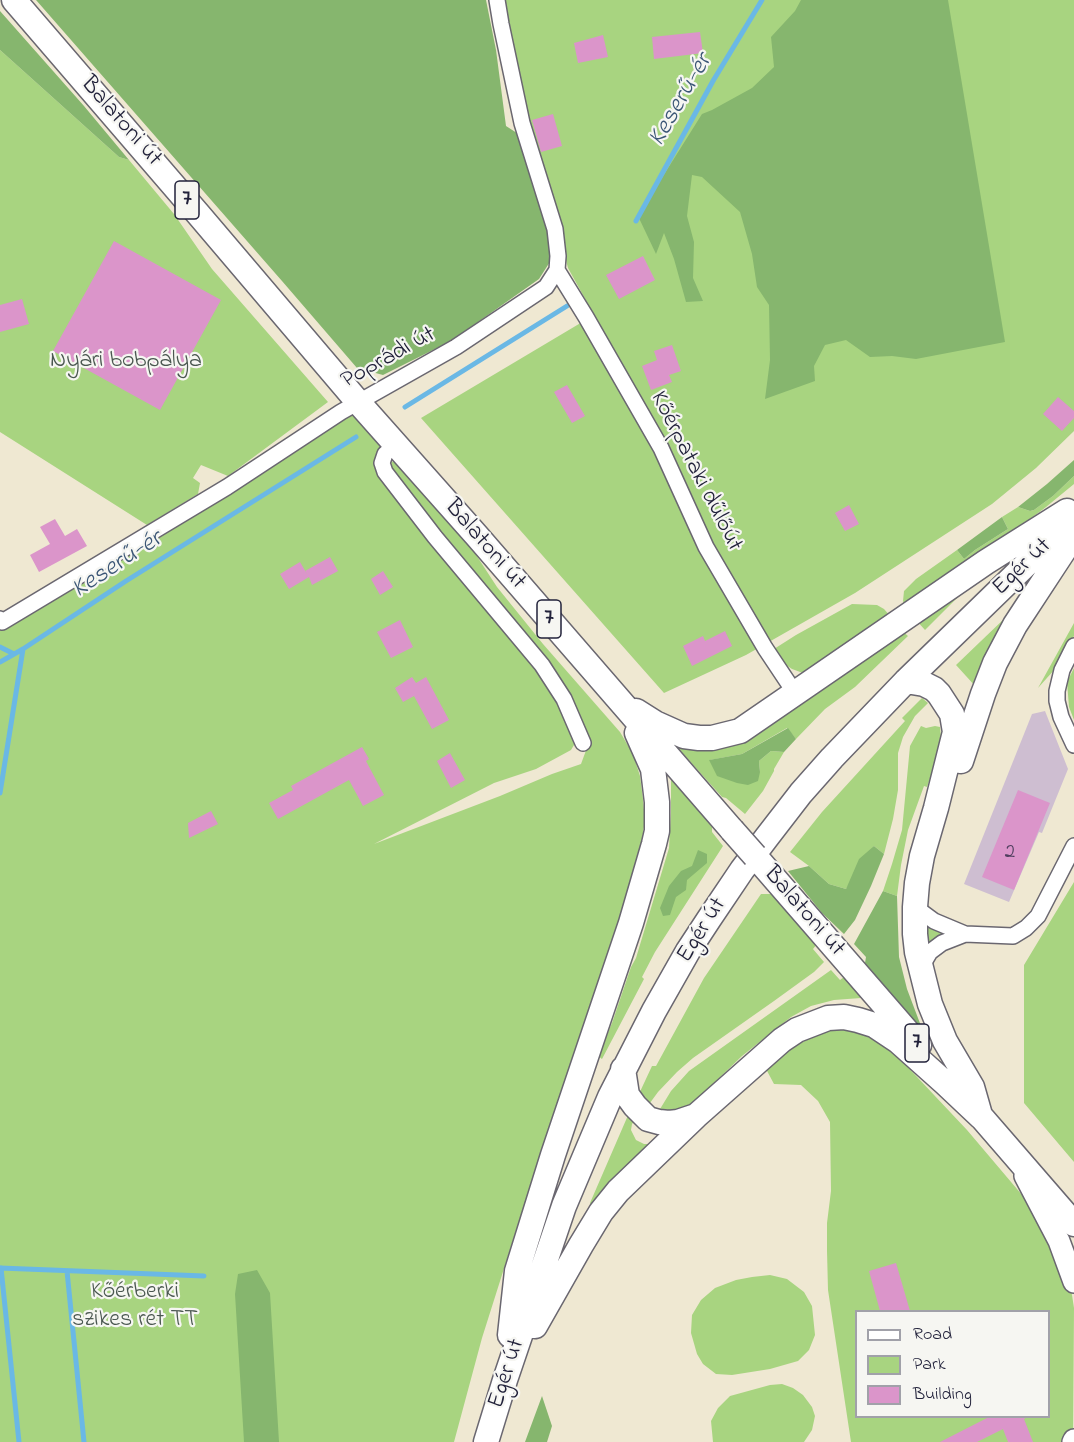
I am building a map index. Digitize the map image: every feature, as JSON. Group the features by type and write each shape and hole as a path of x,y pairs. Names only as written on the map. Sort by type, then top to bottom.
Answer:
{"main road":[{"name":"Balatoni út","path":"14,0 395,445 485,545 1074,1224"},
{"path":"620,702 655,723 684,736 712,738 740,731 986,562 1074,506"},
{"name":"Egér út","path":"486,1442 564,1206 623,1069 688,951 742,870 801,793 832,758 906,681 1074,518"},
{"path":"936,808 961,762 995,663 1015,625 1074,534"},
{"path":"906,681 924,684 934,689 952,714 955,732 917,883 916,943 920,969 936,1020 945,1041 972,1087 981,1117"},
{"path":"505,1380 517,1271 553,1155 631,923 657,831 657,802 653,769 620,702"},
{"path":"505,1380 581,1245 618,1191 696,1116 782,1040 797,1030 828,1018 844,1017 874,1025 898,1041 981,1117"},
{"path":"623,1069 627,1095 648,1119 669,1123 696,1116"}],"street":[{"path":"497,0 522,123 555,229 557,270"},
{"name":"Poprádi út","path":"0,619 2,622 227,487 340,412 456,347 546,287 557,270"},
{"name":"Kőérpataki dűlőút","path":"557,270 661,448 706,547 765,648 795,693"},
{"path":"395,445 385,454 382,463 385,472 435,537 542,664 564,699 583,743"},
{"path":"1074,646 1062,670 1057,691 1059,710 1074,745"},
{"path":"915,907 934,921 965,934 1013,936 1026,928 1038,916 1074,846"},
{"path":"920,969 930,952 942,943 965,934"},
{"path":"1015,1157 1059,1240 1074,1282"}],"shaded area":[{"path":"1045,711 1068,769 1042,833 1039,832 1009,902 964,884 1032,714"}],"green space":[{"path":"36,0 486,0 496,50 506,126 520,135 552,229 553,257 539,279 451,341 383,375 357,368"},
{"path":"504,0 1074,0 1074,431 1036,468 992,504 855,593 746,655 664,693 421,418 594,315 568,268 518,76"},
{"path":"801,0 948,0 1005,342 916,359 892,356 870,357 846,340 825,345 814,366 815,381 765,399 770,360 769,305 757,287 752,254 740,212 702,177 692,175 687,216 694,242 693,278 703,301 686,302 664,233 656,254 638,216 702,114 752,88 774,67 771,37 795,11"},
{"path":"0,11 129,160 119,157 0,50"},
{"name":"Nyári bobpálya","path":"0,50 119,157 129,160 174,214 212,269 328,402 228,476 201,465 193,478 200,483 198,494 147,525 0,432"},
{"name":"Kőérberki szikes rét TT","path":"358,402 395,445 385,454 385,472 542,665 577,740 571,750 536,769 494,783 374,844 581,764 588,745 564,691 541,658 511,624 466,564 403,487 393,473 391,461 396,463 469,544 497,587 620,732 633,754 640,776 645,820 637,873 526,1199 482,1338 454,1442 0,1442 0,619 2,622 227,487"},
{"path":"1074,460 1074,476 1053,496 1034,510 1018,507 1047,484"},
{"path":"1074,476 1074,484 1046,507 905,607 904,591 916,579 957,550 964,559 1008,529 1002,517 1018,507 1034,510"},
{"path":"1002,517 1008,529 964,559 957,550"},
{"path":"973,582 925,630 916,620"},
{"path":"852,604 877,605 891,617 803,673 783,663 774,649"},
{"path":"1008,617 976,687 956,665"},
{"path":"1074,623 1074,636 1055,669 1038,688"},
{"path":"901,630 908,636 855,687 825,709 796,739 787,728 742,754 710,760 760,772 759,761 771,751 784,752 763,791 745,814 722,797 677,747 713,749 734,745 793,710"},
{"path":"1074,668 1074,720 1069,707 1067,682"},
{"path":"922,698 928,703 915,716 903,737 898,753 898,790 884,854 874,846 846,889 829,884 790,852 822,812 905,721 902,718"},
{"path":"921,726 940,727 941,738 927,787 924,786 908,830 897,896 883,891 902,830 910,746"},
{"path":"788,728 796,739 784,752 771,751 759,761 758,781 748,785 717,776 709,760 742,754"},
{"path":"671,777 712,827 712,832 723,846 655,952 642,977 644,979 602,1059 598,1056 636,958 669,848"},
{"path":"874,846 884,854 855,920 844,934 822,913 788,871 809,866 829,884 846,889 859,859"},
{"path":"698,850 707,854 707,863 687,880 686,890 676,897 670,915 663,916 660,908 669,886 681,871 692,866"},
{"path":"1074,882 1074,1162 1024,1103 1024,965"},
{"path":"883,891 897,896 899,957 907,989 921,1026 918,1026 865,963 866,957 854,944"},
{"path":"761,894 772,894 817,944 813,949 824,962 814,972 693,1058 658,1092 647,1107 638,1096 652,1066 656,1066 704,978"},
{"path":"927,926 941,933 947,935 928,943"},
{"path":"831,970 840,980 844,977 861,998 834,1000 811,1006 791,1017 742,1056 684,1112 657,1114 671,1091 689,1071"},
{"path":"847,1027 871,1034 886,1044 967,1130 1039,1215 1070,1282 1074,1308 1073,1442 851,1442 828,1290 827,1223 831,1191 830,1122 818,1101 801,1085 774,1084 766,1069 787,1051 824,1030"},
{"path":"629,1113 636,1119 631,1130 636,1140 644,1144 653,1144 592,1207 590,1203"},
{"path":"257,1270 270,1293 279,1442 244,1442 235,1294 238,1274"},
{"path":"770,1275 787,1279 804,1292 812,1306 815,1335 809,1350 798,1361 770,1369 732,1375 716,1374 703,1364 697,1354 691,1333 692,1315 701,1300 715,1288 736,1280"},
{"path":"782,1384 803,1395 812,1407 815,1416 812,1430 804,1442 713,1442 711,1421 718,1408 730,1396"},
{"path":"542,1396 552,1426 547,1442 525,1442"}],"building":[{"path":"700,32 703,53 654,59 652,37"},
{"path":"603,35 608,57 578,63 574,43"},
{"path":"553,114 562,146 541,152 532,120"},
{"path":"114,241 221,300 160,410 53,351"},
{"path":"643,256 655,280 619,299 606,275"},
{"path":"22,299 29,324 0,332 0,305"},
{"path":"672,345 681,371 669,375 672,382 651,390 642,366 657,360 654,351"},
{"path":"567,385 585,416 572,423 554,392"},
{"path":"1058,397 1074,411 1074,418 1062,431 1043,414"},
{"path":"849,505 859,524 845,531 835,513"},
{"path":"55,519 65,536 77,529 87,546 39,572 30,555 50,544 40,527"},
{"path":"330,557 338,571 312,585 309,577 289,589 280,574 300,562 305,571"},
{"path":"383,571 393,587 380,595 371,579"},
{"path":"400,620 413,647 391,658 377,632"},
{"path":"725,631 732,646 692,666 683,646 703,636 705,641"},
{"path":"412,677 416,683 426,677 449,720 432,729 414,696 403,702 395,688"},
{"path":"362,747 369,759 366,761 384,795 363,806 349,780 278,819 269,803 293,790 291,786"},
{"path":"450,753 465,780 451,788 437,761"},
{"path":"1018,790 1050,803 1014,890 982,877"},
{"path":"211,811 218,824 189,838 188,823"},
{"path":"896,1263 910,1310 880,1310 869,1271"},
{"path":"987,1418 1026,1418 1024,1419 1033,1442 1008,1442 1003,1429 977,1442 940,1442"}],"waterway":[{"name":"Keserű-ér","path":"636,221 713,81 762,0"},
{"name":"Keserű-ér","path":"405,407 567,306"},
{"name":"Keserű-ér","path":"0,793 23,649 126,581 356,437"},
{"path":"0,647 14,654"},
{"path":"0,662 23,649"},
{"path":"0,1268 204,1276"},
{"path":"1,1268 19,1442"},
{"path":"67,1271 84,1442"}]}
